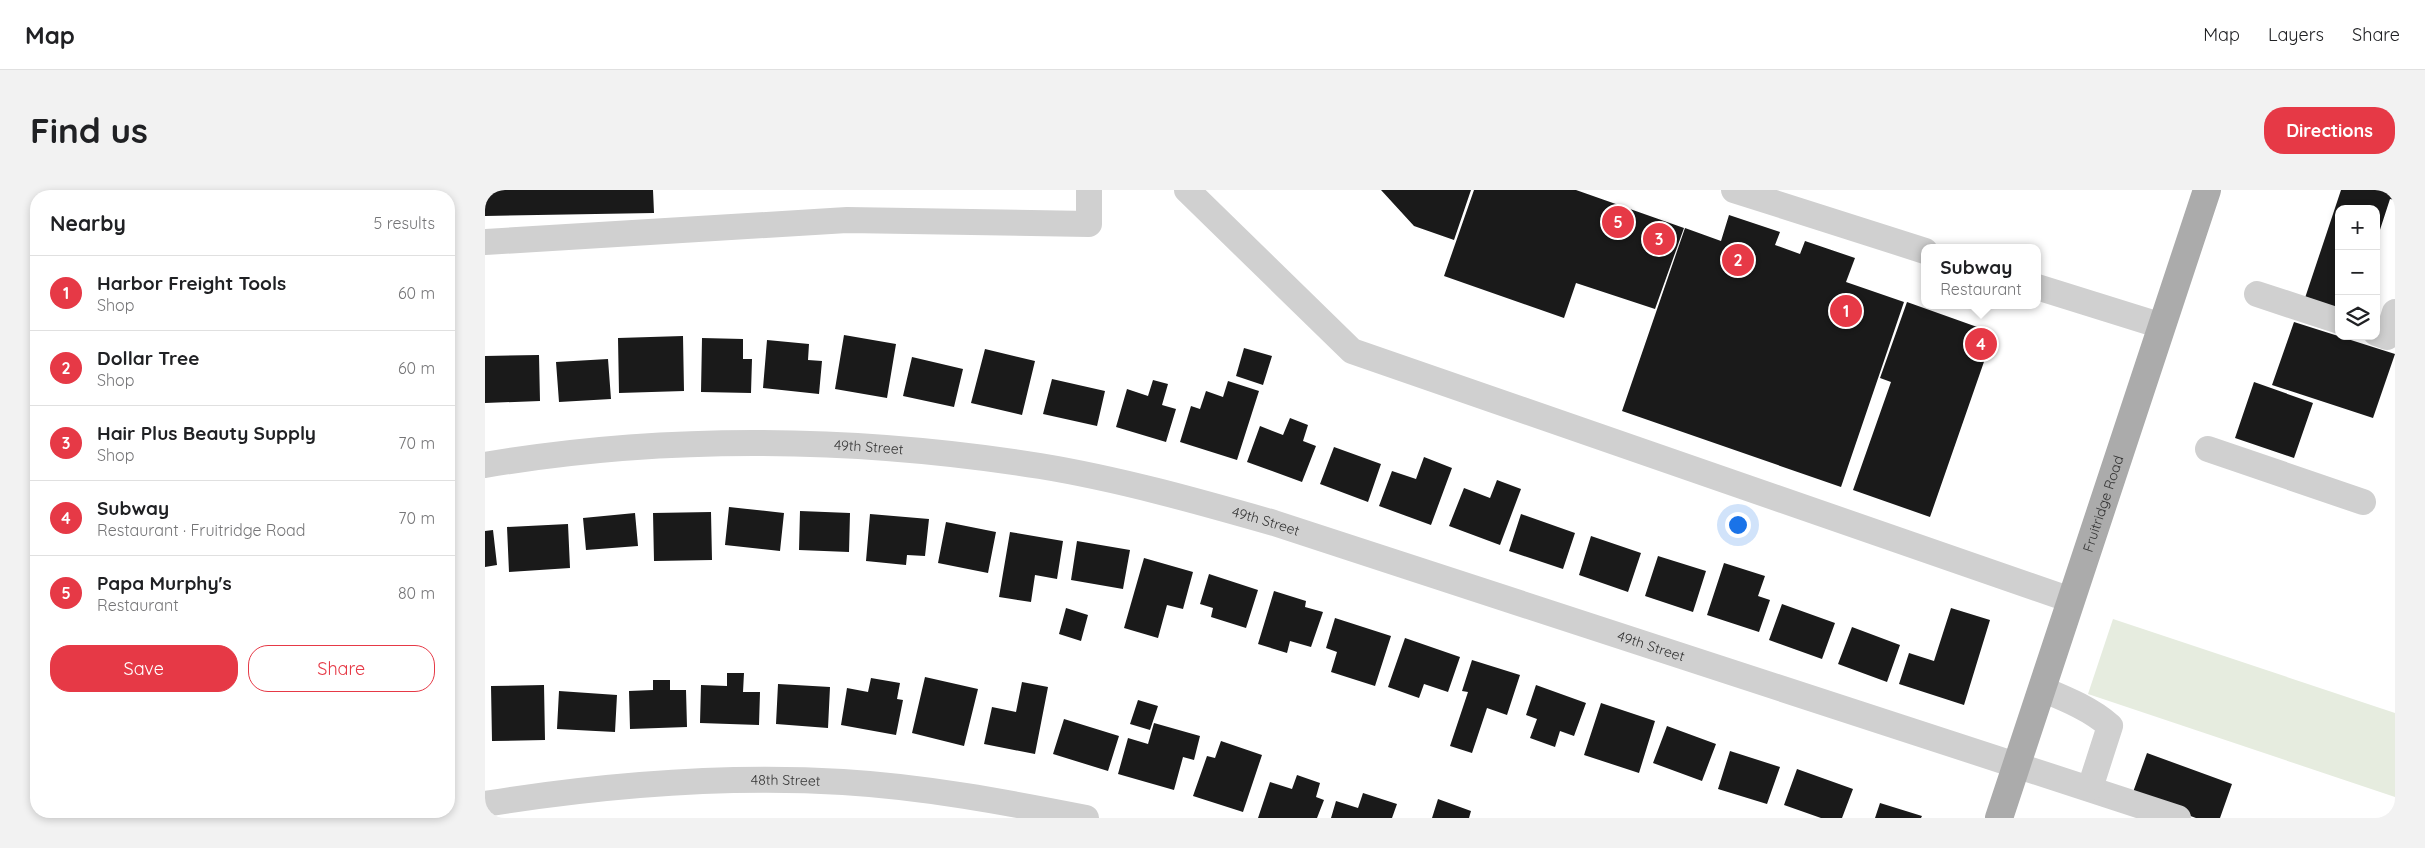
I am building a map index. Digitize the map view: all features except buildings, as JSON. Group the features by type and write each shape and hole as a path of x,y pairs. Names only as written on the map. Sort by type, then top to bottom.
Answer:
{"main road":[{"name":"Fruitridge Road","path":"1999,818 2207,190"}],"street":[{"path":"485,242 847,220 1089,224 1089,190"},
{"path":"1187,190 1352,351 2071,600"},
{"path":"1734,190 1921,250"},
{"path":"2041,288 2161,326"},
{"path":"2257,294 2335,320"},
{"path":"2380,334 2387,337 2395,312"},
{"name":"49th Street","path":"485,465 618,449 738,443 857,446 952,454 1041,467 1159,491 1274,522 2016,767 2090,788 2178,818"},
{"path":"2208,449 2363,502"},
{"path":"2042,689 2076,704 2101,718 2110,726 2090,788"},
{"name":"48th Street","path":"485,804 547,794 648,783 751,779 843,782 920,789 996,800 1086,818"}],"shaded area":[{"path":"2113,619 2395,713 2395,797 2088,694"}],"place":[{"name":"Papa Murphy's","path":"1618,222"},
{"name":"Hair Plus Beauty Supply","path":"1659,239"},
{"name":"Dollar Tree","path":"1738,260"},
{"name":"Harbor Freight Tools","path":"1846,311"},
{"name":"Subway","path":"1981,344"}]}
